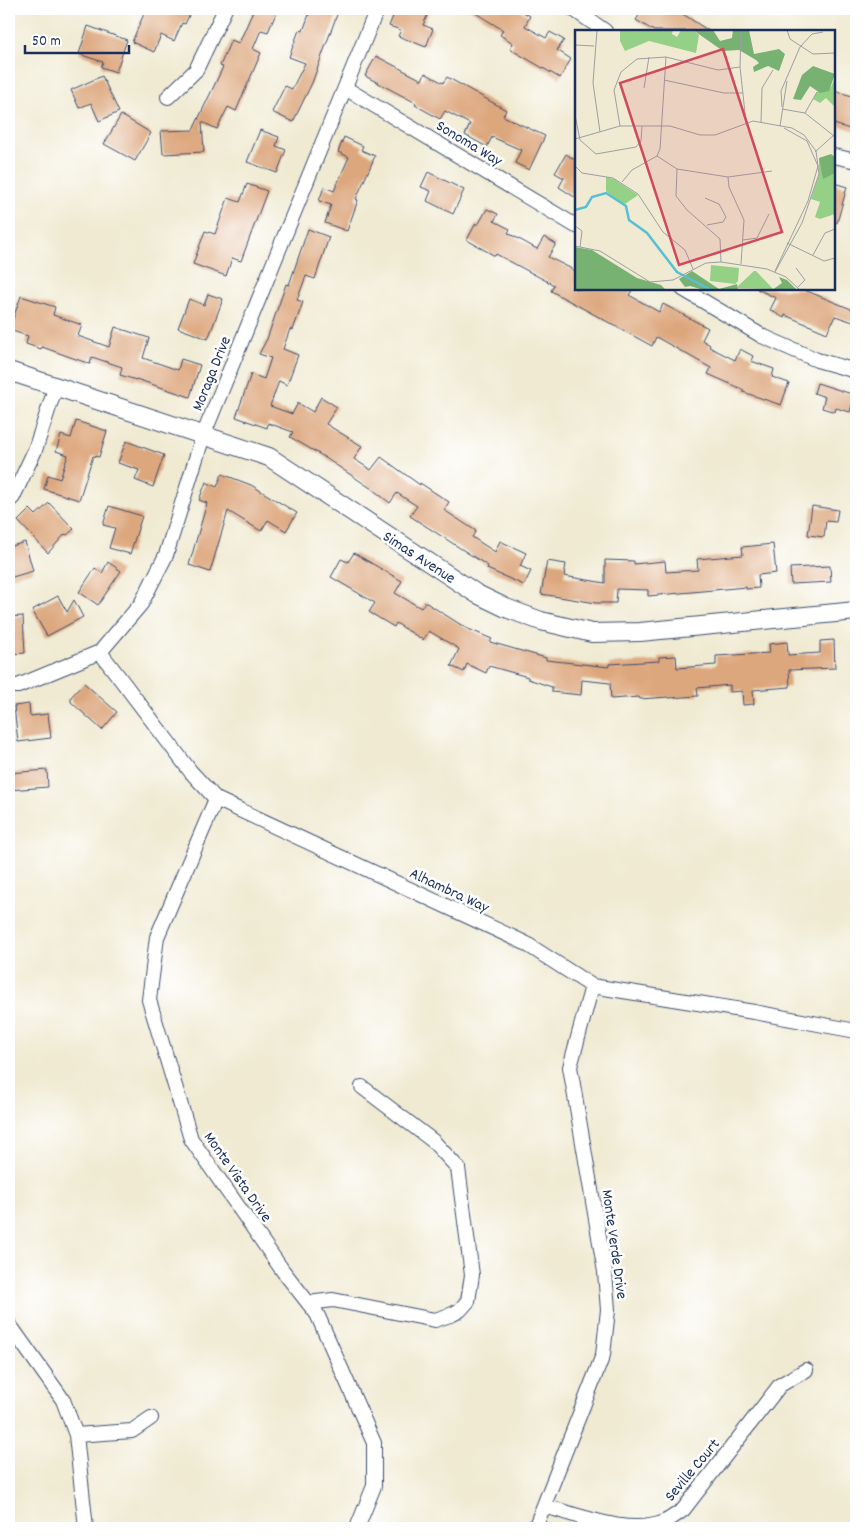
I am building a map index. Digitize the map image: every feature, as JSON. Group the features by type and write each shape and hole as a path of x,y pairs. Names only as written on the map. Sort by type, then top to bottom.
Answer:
{"street":[{"path":"168,97 196,70 224,9"},
{"name":"Moraga Drive","path":"9,686 18,686 100,652 142,604 166,555 203,436 377,9"},
{"path":"573,9 604,30"},
{"name":"Sonoma Way","path":"345,88 575,225"},
{"path":"835,156 856,160"},
{"path":"685,290 762,336 817,360 856,371"},
{"name":"Simas Avenue","path":"9,371 269,457 477,594 506,608 541,621 592,633 640,632 856,611"},
{"path":"9,501 13,497 35,450 56,386"},
{"name":"Alhambra Way","path":"100,652 191,772 216,799 525,943 592,986 754,1012 856,1031"},
{"name":"Monte Vista Drive","path":"216,799 157,937 148,1000 191,1139 284,1271 317,1314 374,1443 374,1486 357,1528"},
{"name":"Monte Verde Drive","path":"535,1528 603,1355 608,1310 605,1272 570,1067 592,986"},
{"path":"308,1303 333,1300 435,1320 460,1310 468,1301 472,1275 458,1168 432,1142 362,1087"},
{"path":"9,1324 63,1400 76,1435 86,1528"},
{"name":"Seville Court","path":"544,1506 614,1526 638,1528 663,1523 683,1510 780,1385 806,1370"},
{"path":"76,1435 132,1430 151,1418"}],"building":[{"path":"146,9 192,9 185,24 182,23 174,41 161,35 154,52 132,42"},
{"path":"254,9 278,9 268,32 261,30 253,49 261,53 236,111 228,107 217,129 202,122 204,152 163,154 161,131 193,130 223,67 220,66 231,40 239,43"},
{"path":"311,9 339,9 312,83 293,122 272,112 285,86 292,89 305,63 289,57 299,30 303,31"},
{"path":"396,9 430,9 423,25 433,29 426,47 398,36 401,30 389,26"},
{"path":"469,9 518,9 530,16 525,26 546,38 550,32 564,40 557,50 571,59 560,78 510,49 513,43 500,35 503,30"},
{"path":"643,9 675,9 707,30 652,30 636,20"},
{"path":"88,26 127,40 116,72 101,67 103,62 79,54"},
{"path":"376,56 422,80 425,73 443,83 447,77 506,110 503,116 545,136 529,170 515,163 521,150 492,137 487,147 465,135 470,124 445,111 440,119 415,105 416,103 365,76"},
{"path":"102,76 119,112 99,121 91,103 79,108 71,90"},
{"path":"835,91 856,97 856,131 835,124"},
{"path":"121,115 151,133 135,161 104,144"},
{"path":"260,130 279,137 276,146 286,150 277,173 247,162"},
{"path":"344,137 363,146 361,150 375,156 356,199 358,200 347,231 325,223 331,205 319,201 324,187 334,191 349,157 338,152"},
{"path":"566,154 575,160 575,197 559,187 564,178 555,173"},
{"path":"428,172 464,190 453,214 427,201 431,191 421,187"},
{"path":"835,183 847,187 837,223 835,222"},
{"path":"247,184 267,191 241,261 232,258 226,276 193,264 205,231 215,234 228,198 240,202"},
{"path":"487,209 498,214 494,221 510,229 508,233 537,249 544,237 556,244 548,257 575,270 575,290 632,290 629,295 659,312 663,304 708,328 702,340 710,345 709,347 735,360 740,349 753,356 751,361 774,369 772,377 789,383 781,405 743,392 744,390 708,374 711,368 656,337 652,346 551,291 554,285 467,240 476,223 478,225"},
{"path":"308,229 329,237 315,279 306,276 297,300 303,302 293,330 290,329 283,349 298,355 287,385 279,381 270,406 292,414 298,403 313,412 321,397 337,407 326,424 362,446 354,459 371,470 381,457 420,485 420,483 449,502 444,510 476,531 472,537 495,552 500,541 526,553 520,566 531,571 524,585 487,569 488,566 410,516 417,506 397,493 390,503 321,455 290,437 293,432 268,423 267,428 236,417 251,374 264,379 271,358 259,354 267,339 286,284 289,285"},
{"path":"759,290 804,290 856,311 856,323 835,316 827,333 785,315 784,318 770,310 776,298"},
{"path":"208,294 223,299 208,339 178,328 189,299 204,305"},
{"path":"21,296 55,307 53,315 82,325 78,336 109,347 115,327 149,338 143,358 178,370 181,359 200,365 190,397 120,375 122,367 92,357 90,364 42,347 41,349 26,344 28,336 9,330"},
{"path":"817,383 855,395 850,412 836,408 835,412 822,408 825,397 814,393"},
{"path":"76,421 107,431 99,457 93,456 79,500 44,489 48,475 60,479 68,455 56,451 61,435 71,438"},
{"path":"126,441 164,455 153,487 135,480 139,470 118,463"},
{"path":"222,474 251,485 297,513 286,531 268,520 261,531 228,511 210,572 189,565 207,503 199,500 206,482 217,487"},
{"path":"49,503 74,529 67,535 65,534 48,553 18,521 30,509 36,515"},
{"path":"109,506 142,516 130,554 109,548 115,528 103,525"},
{"path":"812,506 838,510 836,522 826,521 824,537 808,535"},
{"path":"25,542 33,571 9,578 9,547"},
{"path":"773,544 776,573 758,575 759,588 746,589 746,587 648,596 648,590 617,589 616,603 596,603 541,594 547,561 566,564 564,576 605,583 605,560 634,561 634,564 665,561 666,572 698,570 697,559 743,555 742,547"},
{"path":"354,553 402,581 395,593 421,608 425,602 466,628 492,639 490,642 546,658 546,660 609,667 609,664 659,661 659,657 676,656 677,668 716,665 716,656 770,653 769,644 787,642 788,655 820,653 820,641 834,640 835,668 789,670 790,687 753,690 754,704 743,705 742,691 730,692 730,685 697,688 698,696 611,699 610,683 582,680 581,695 552,692 552,687 528,679 528,677 489,666 486,673 467,664 464,672 451,666 459,649 429,631 423,640 396,623 394,627 369,612 375,603 331,577 341,559 348,562"},
{"path":"108,562 121,571 98,605 79,592 95,568 102,573"},
{"path":"830,566 831,582 791,584 790,568"},
{"path":"58,596 67,612 74,600 83,617 47,636 32,610"},
{"path":"23,616 25,653 10,654 9,617"},
{"path":"84,683 117,712 102,730 71,702 71,697"},
{"path":"29,704 30,716 48,714 51,738 18,742 14,706"},
{"path":"47,770 48,787 9,790 9,773"}]}
